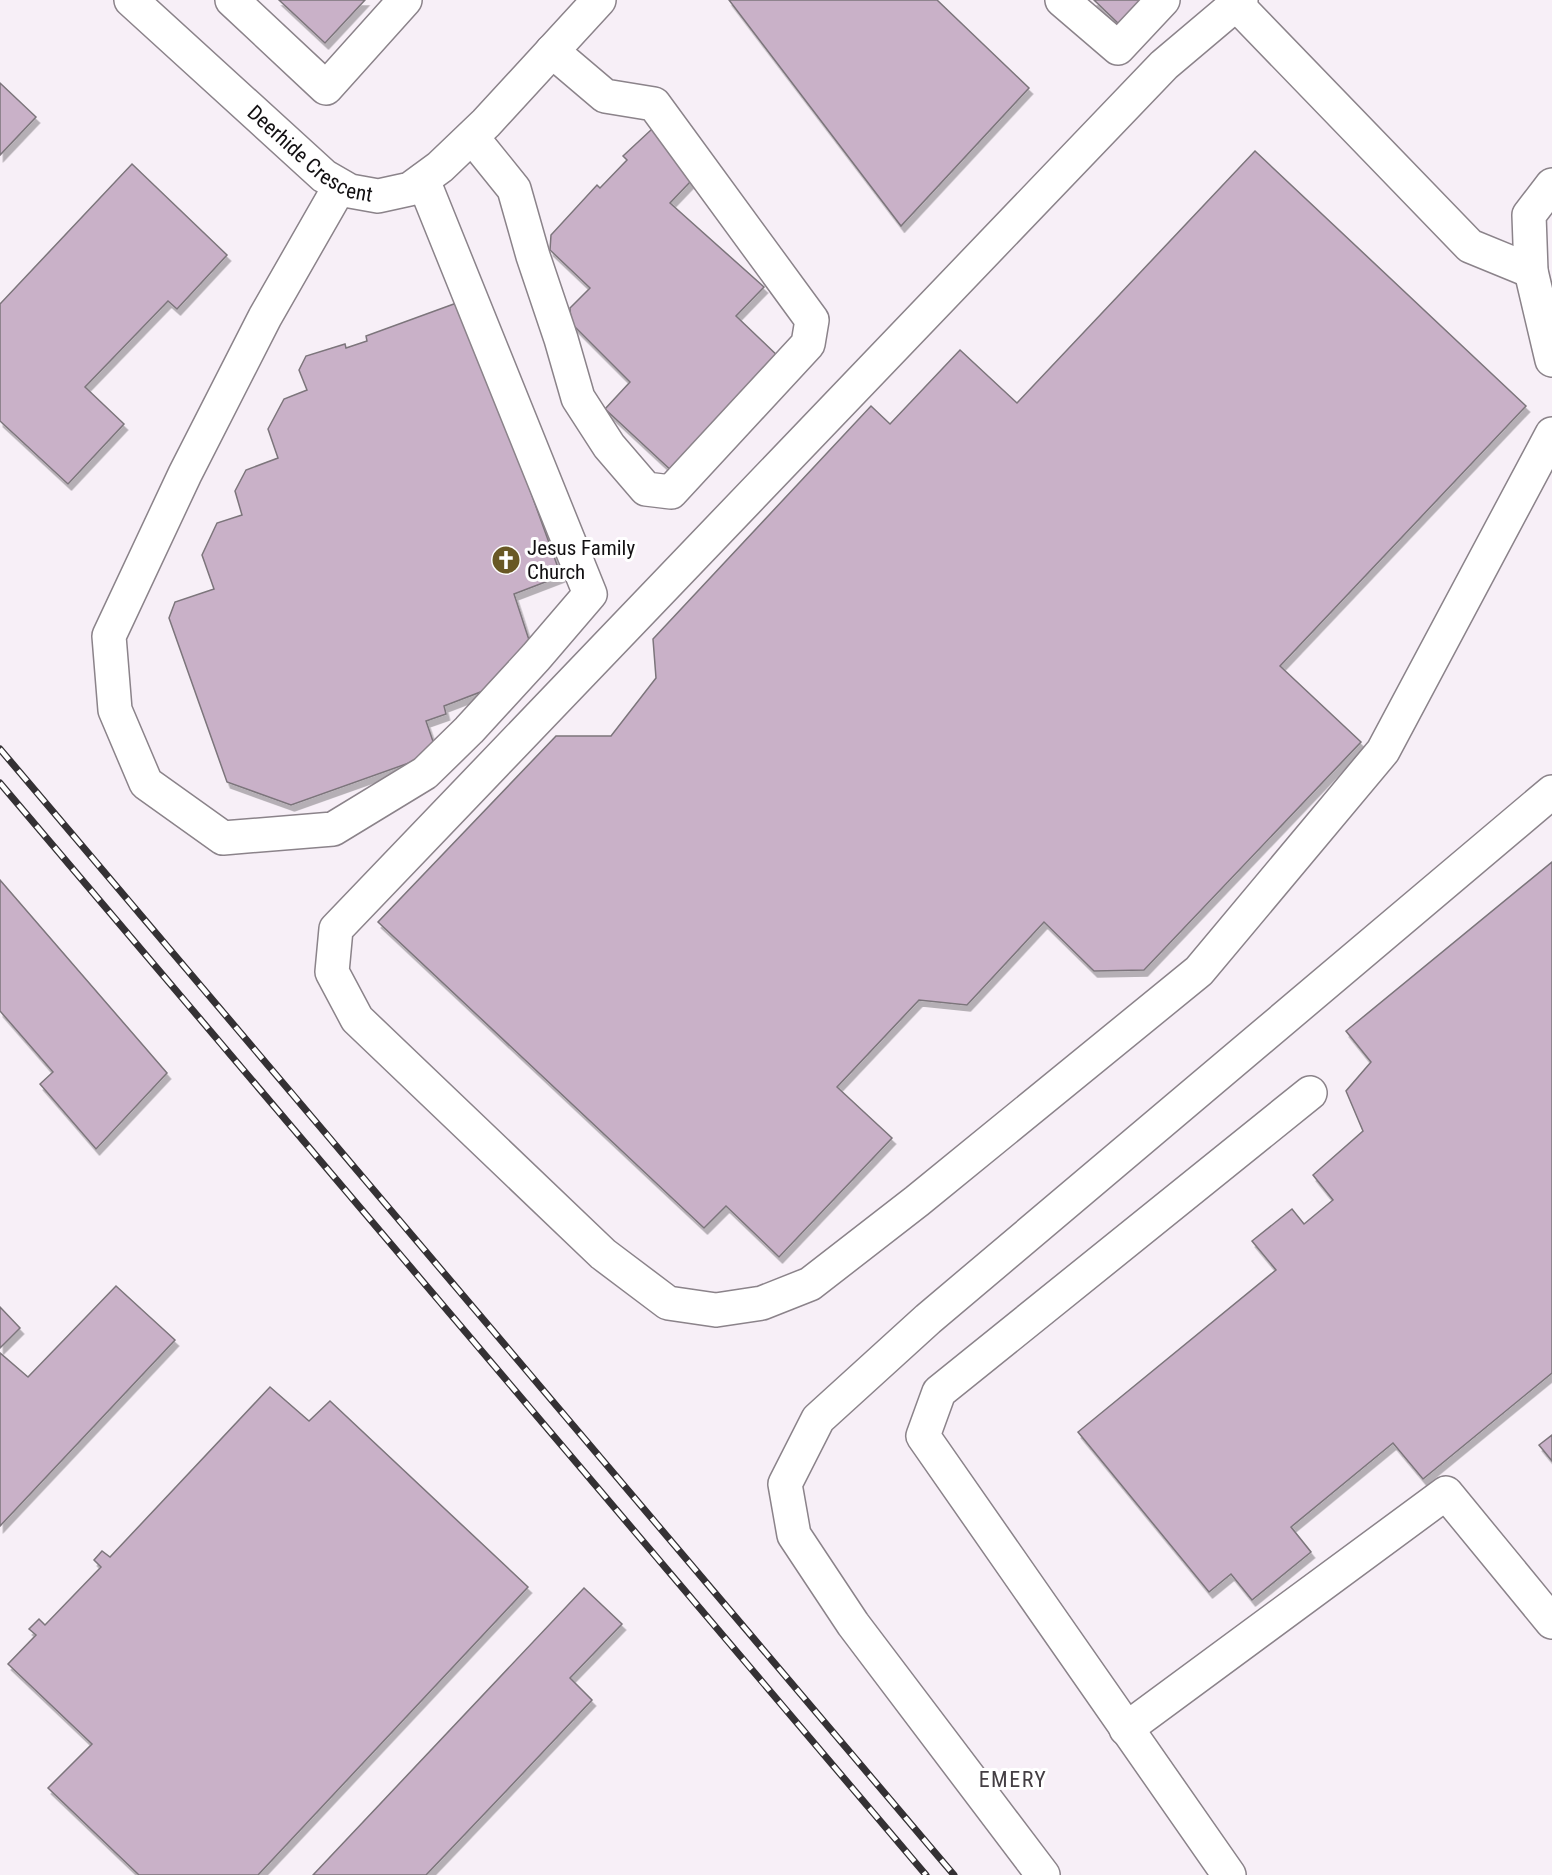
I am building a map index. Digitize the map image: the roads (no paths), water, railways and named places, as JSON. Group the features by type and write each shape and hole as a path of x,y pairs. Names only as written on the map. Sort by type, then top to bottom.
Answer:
{"street":[{"name":"Deerhide Crescent","path":"131,0 324,176 350,192 378,196 410,189 440,167 472,137 599,0"},
{"path":"232,0 326,88 405,0"},
{"path":"1062,0 1118,48 1163,0"},
{"path":"1531,271 1470,246 1238,2 1164,64 336,929 332,972 357,1019 603,1254 668,1303 716,1311 762,1303 810,1284 917,1201 1199,971 1383,751 1552,434"},
{"path":"472,137 514,189 578,398 609,446 646,489 670,492 808,344 812,320 654,104 605,96 552,51"},
{"path":"340,186 265,317 185,474 109,636 115,710 146,783 223,838 333,829 425,773 469,730 590,594 423,180"},
{"path":"1552,185 1529,215 1531,271 1552,360"},
{"path":"1043,1875 840,1605 794,1535 785,1484 818,1419 919,1327 1552,792"},
{"path":"1229,1875 923,1436 939,1392 1310,1093"},
{"path":"1126,1729 1446,1493 1552,1622"}],"railway":[{"path":"0,749 954,1875"},
{"path":"0,783 926,1875"}],"place":[{"name":"Jesus Family Church","path":"506,560"}],"district":[{"name":"EMERY","path":"1013,1779"}]}
